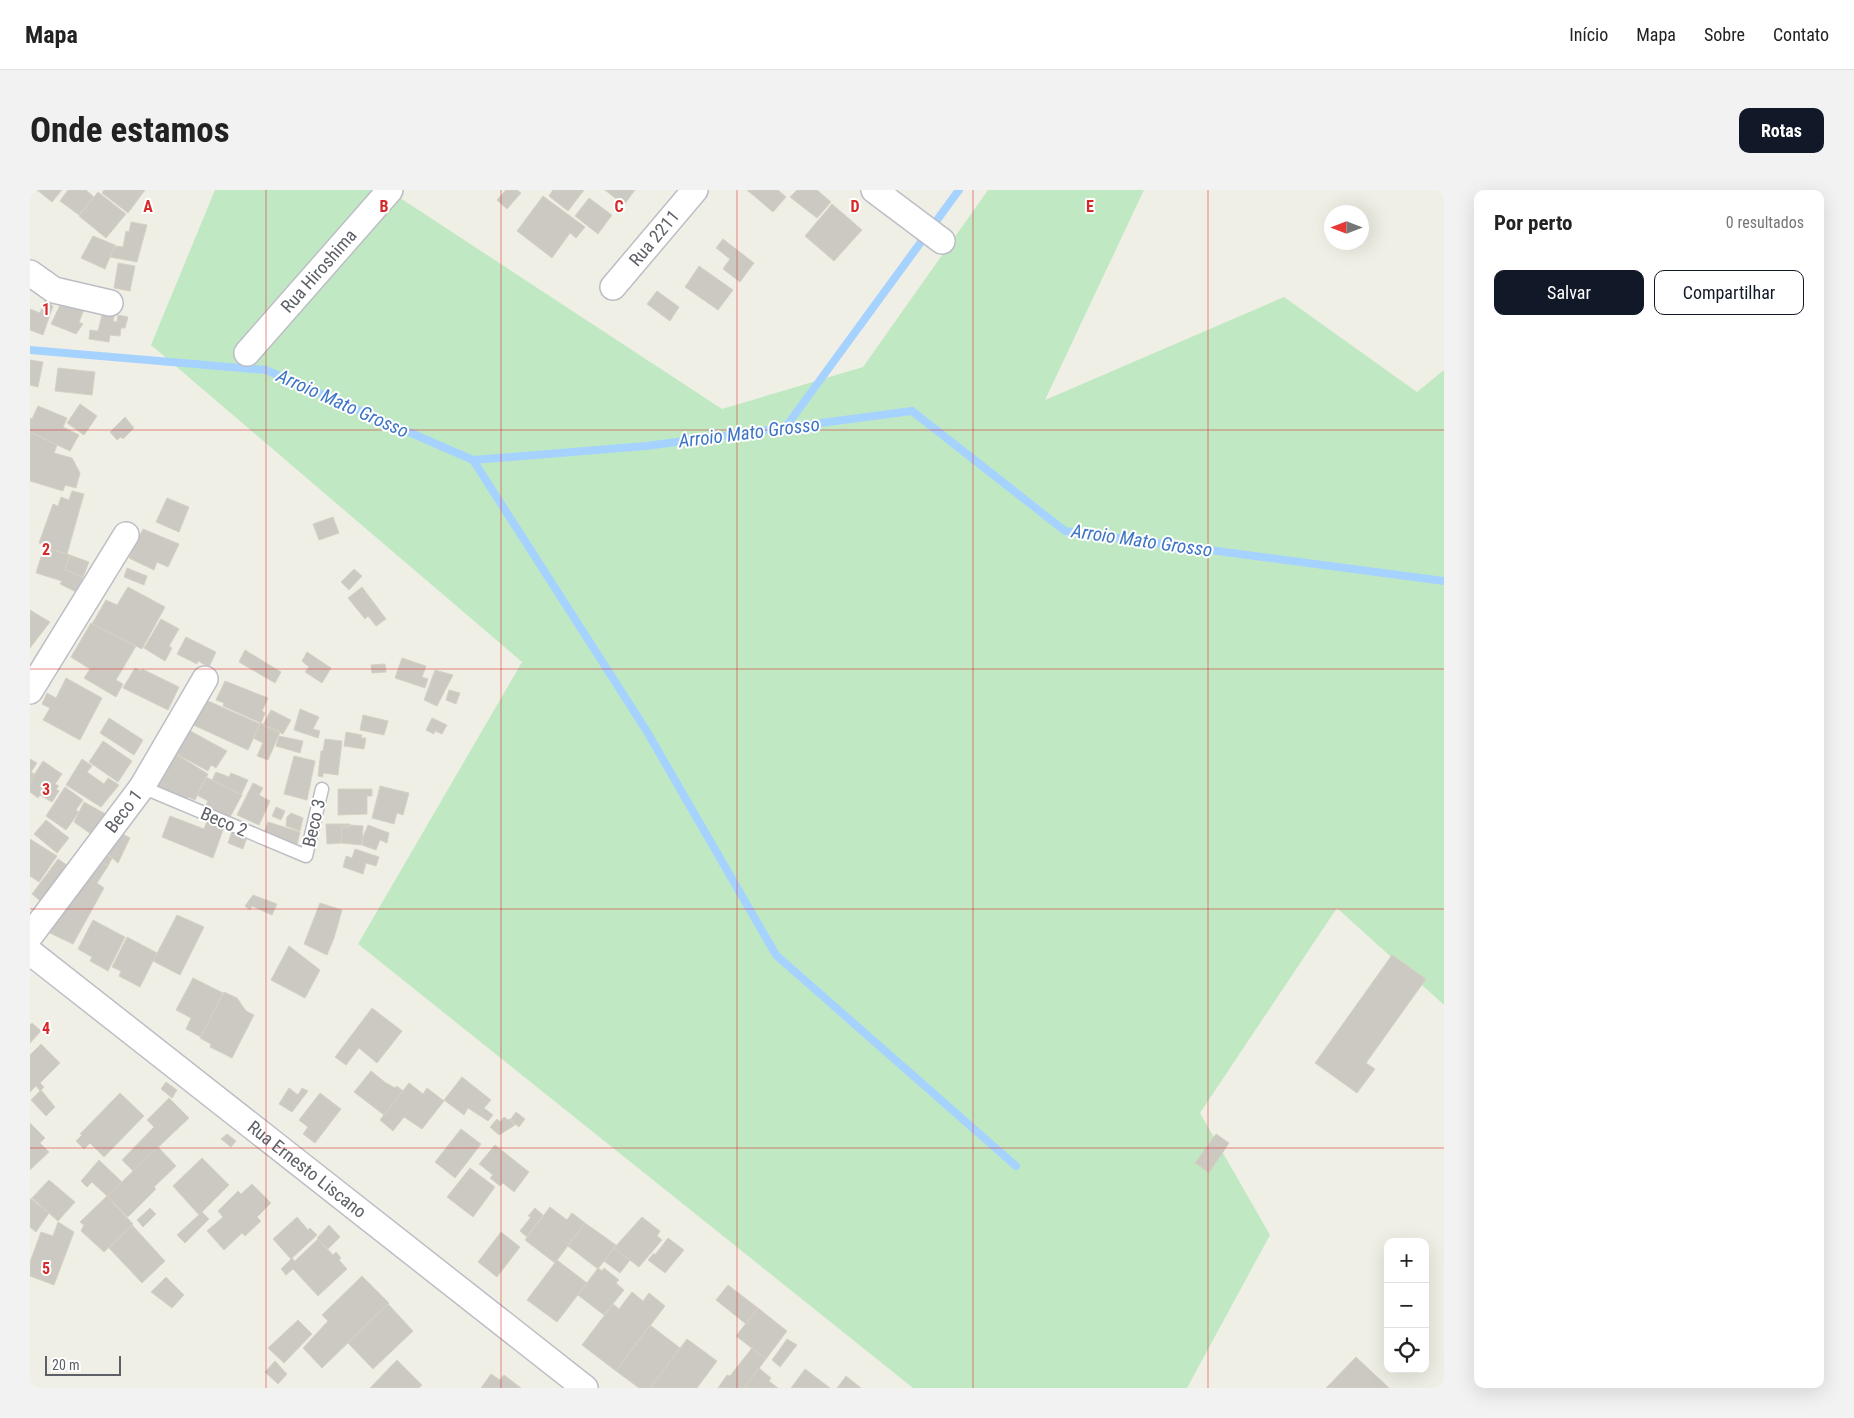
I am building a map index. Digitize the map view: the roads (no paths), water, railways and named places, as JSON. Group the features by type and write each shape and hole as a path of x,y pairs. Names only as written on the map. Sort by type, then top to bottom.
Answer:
{"street":[{"name":"Rua Hiroshima","path":"248,353 390,190"},
{"name":"Rua 2211","path":"614,287 695,190"},
{"path":"874,190 942,242"},
{"path":"30,273 54,290 110,303"},
{"path":"30,691 126,535"},
{"name":"Beco 1","path":"30,936 142,787 205,679"},
{"name":"Rua Ernesto Liscano","path":"30,952 585,1388"}],"lane":[{"name":"Beco 2","path":"142,787 306,856"},
{"name":"Beco 3","path":"306,856 322,790"}],"waterway":[{"path":"785,428 959,190"},
{"name":"Arroio Mato Grosso","path":"30,350 266,370 473,460 646,446 912,411 1065,531 1444,581"},
{"path":"473,460 646,730 776,955 1016,1166"}]}
